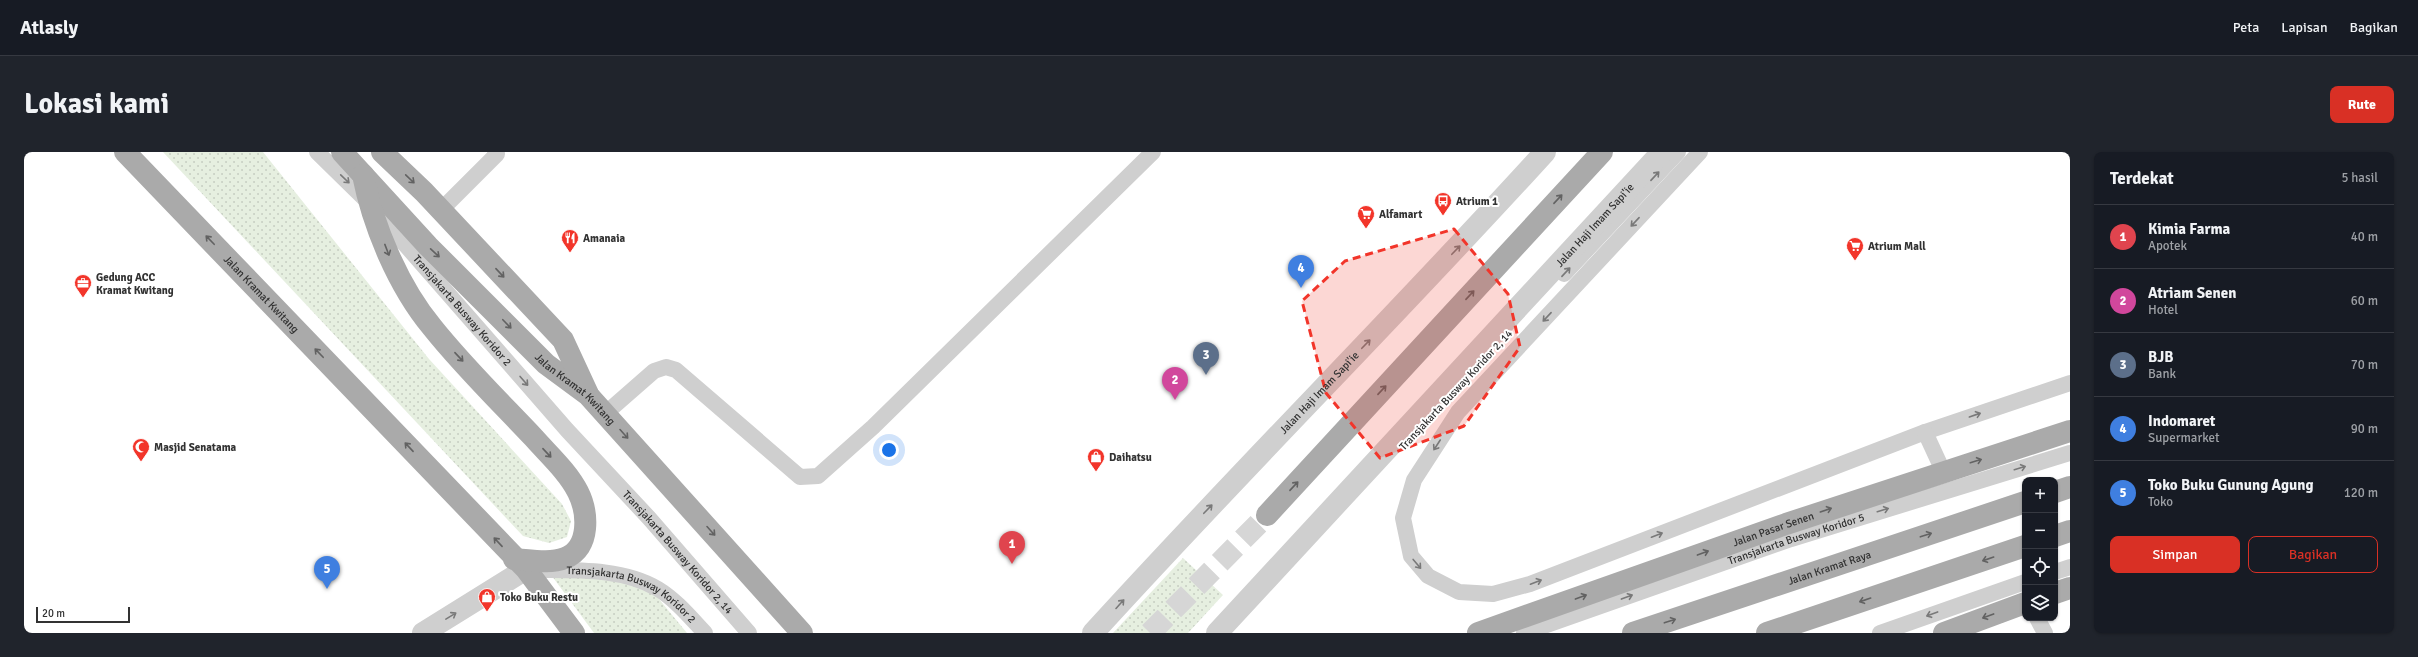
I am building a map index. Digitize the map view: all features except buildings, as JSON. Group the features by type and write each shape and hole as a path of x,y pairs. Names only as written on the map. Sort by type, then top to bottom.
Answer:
{"main road":[{"name":"Jalan Kramat Kwitang","path":"125,152 520,564 574,633"},
{"name":"Jalan Kramat Kwitang","path":"342,152 363,173 428,246 546,364 588,395 606,413 802,633"},
{"path":"382,152 441,210 563,340 588,395"},
{"path":"1267,515 1602,152"},
{"path":"363,173 368,202 394,268 431,327 559,465 578,492 586,528 579,547 565,558 520,564"},
{"name":"Jalan Pasar Senen","path":"1478,633 1943,471 2070,431"},
{"path":"2058,491 2070,487"},
{"name":"Jalan Kramat Raya","path":"1633,633 2022,503"},
{"path":"2058,535 2070,531"},
{"path":"1767,633 2022,547"},
{"path":"2058,592 2070,588"},
{"path":"1950,632 2022,604"}],"street":[{"name":"Jalan Haji Imam Sapi'ie","path":"1093,633 1158,561 1465,240 1545,152"},
{"name":"Jalan Haji Imam Sapi'ie","path":"1227,631 1662,152"},
{"path":"423,633 520,564"}],"lane":[{"name":"Transjakarta Busway Koridor 2","path":"316,152 368,202 561,424 606,472"},
{"path":"606,413 654,371 666,367 676,370 800,477 818,476 873,426 1153,152"},
{"name":"Transjakarta Busway Koridor 2, 14","path":"1227,631 1678,152"},
{"path":"1700,152 1458,412 1414,480 1403,518 1411,556 1428,576 1460,592 1493,594 1530,584 1925,432 2070,383"},
{"path":"441,210 497,153"},
{"path":"1925,432 1943,471"},
{"name":"Transjakarta Busway Koridor 5","path":"1524,633 1790,539 2070,453"},
{"name":"Transjakarta Busway Koridor 2, 14","path":"606,472 649,518 749,633"},
{"name":"Transjakarta Busway Koridor 2","path":"520,564 587,570 636,580 657,588 680,606 705,633"},
{"path":"2058,571 2070,567"},
{"path":"1880,633 2022,583"},
{"path":"2039,621 2045,633"}],"highlighted area":[{"path":"1454,229 1508,294 1520,347 1464,426 1380,458 1326,393 1302,301 1345,261"}],"green space":[{"path":"163,152 263,152 429,359 562,504 571,521 567,537 549,543 523,536"},
{"path":"1183,558 1223,595 1188,633 1113,633"},
{"path":"546,568 649,587 687,633 594,633"}],"tunnel":[{"path":"1150,633 1267,515"}],"place":[{"name":"Atrium 1","path":"1443,216"},
{"name":"Alfamart","path":"1366,229"},
{"name":"Amanaia","path":"570,253"},
{"name":"Atrium Mall","path":"1855,261"},
{"name":"Indomaret","path":"1301,288"},
{"name":"Gedung ACC Kramat Kwitang","path":"83,298"},
{"name":"BJB","path":"1206,375"},
{"name":"Atriam Senen","path":"1175,400"},
{"name":"Masjid Senatama","path":"141,462"},
{"name":"Daihatsu","path":"1096,472"},
{"name":"Kimia Farma","path":"1012,564"},
{"name":"Toko Buku Gunung Agung","path":"327,589"},
{"name":"Toko Buku Restu","path":"487,612"}]}
